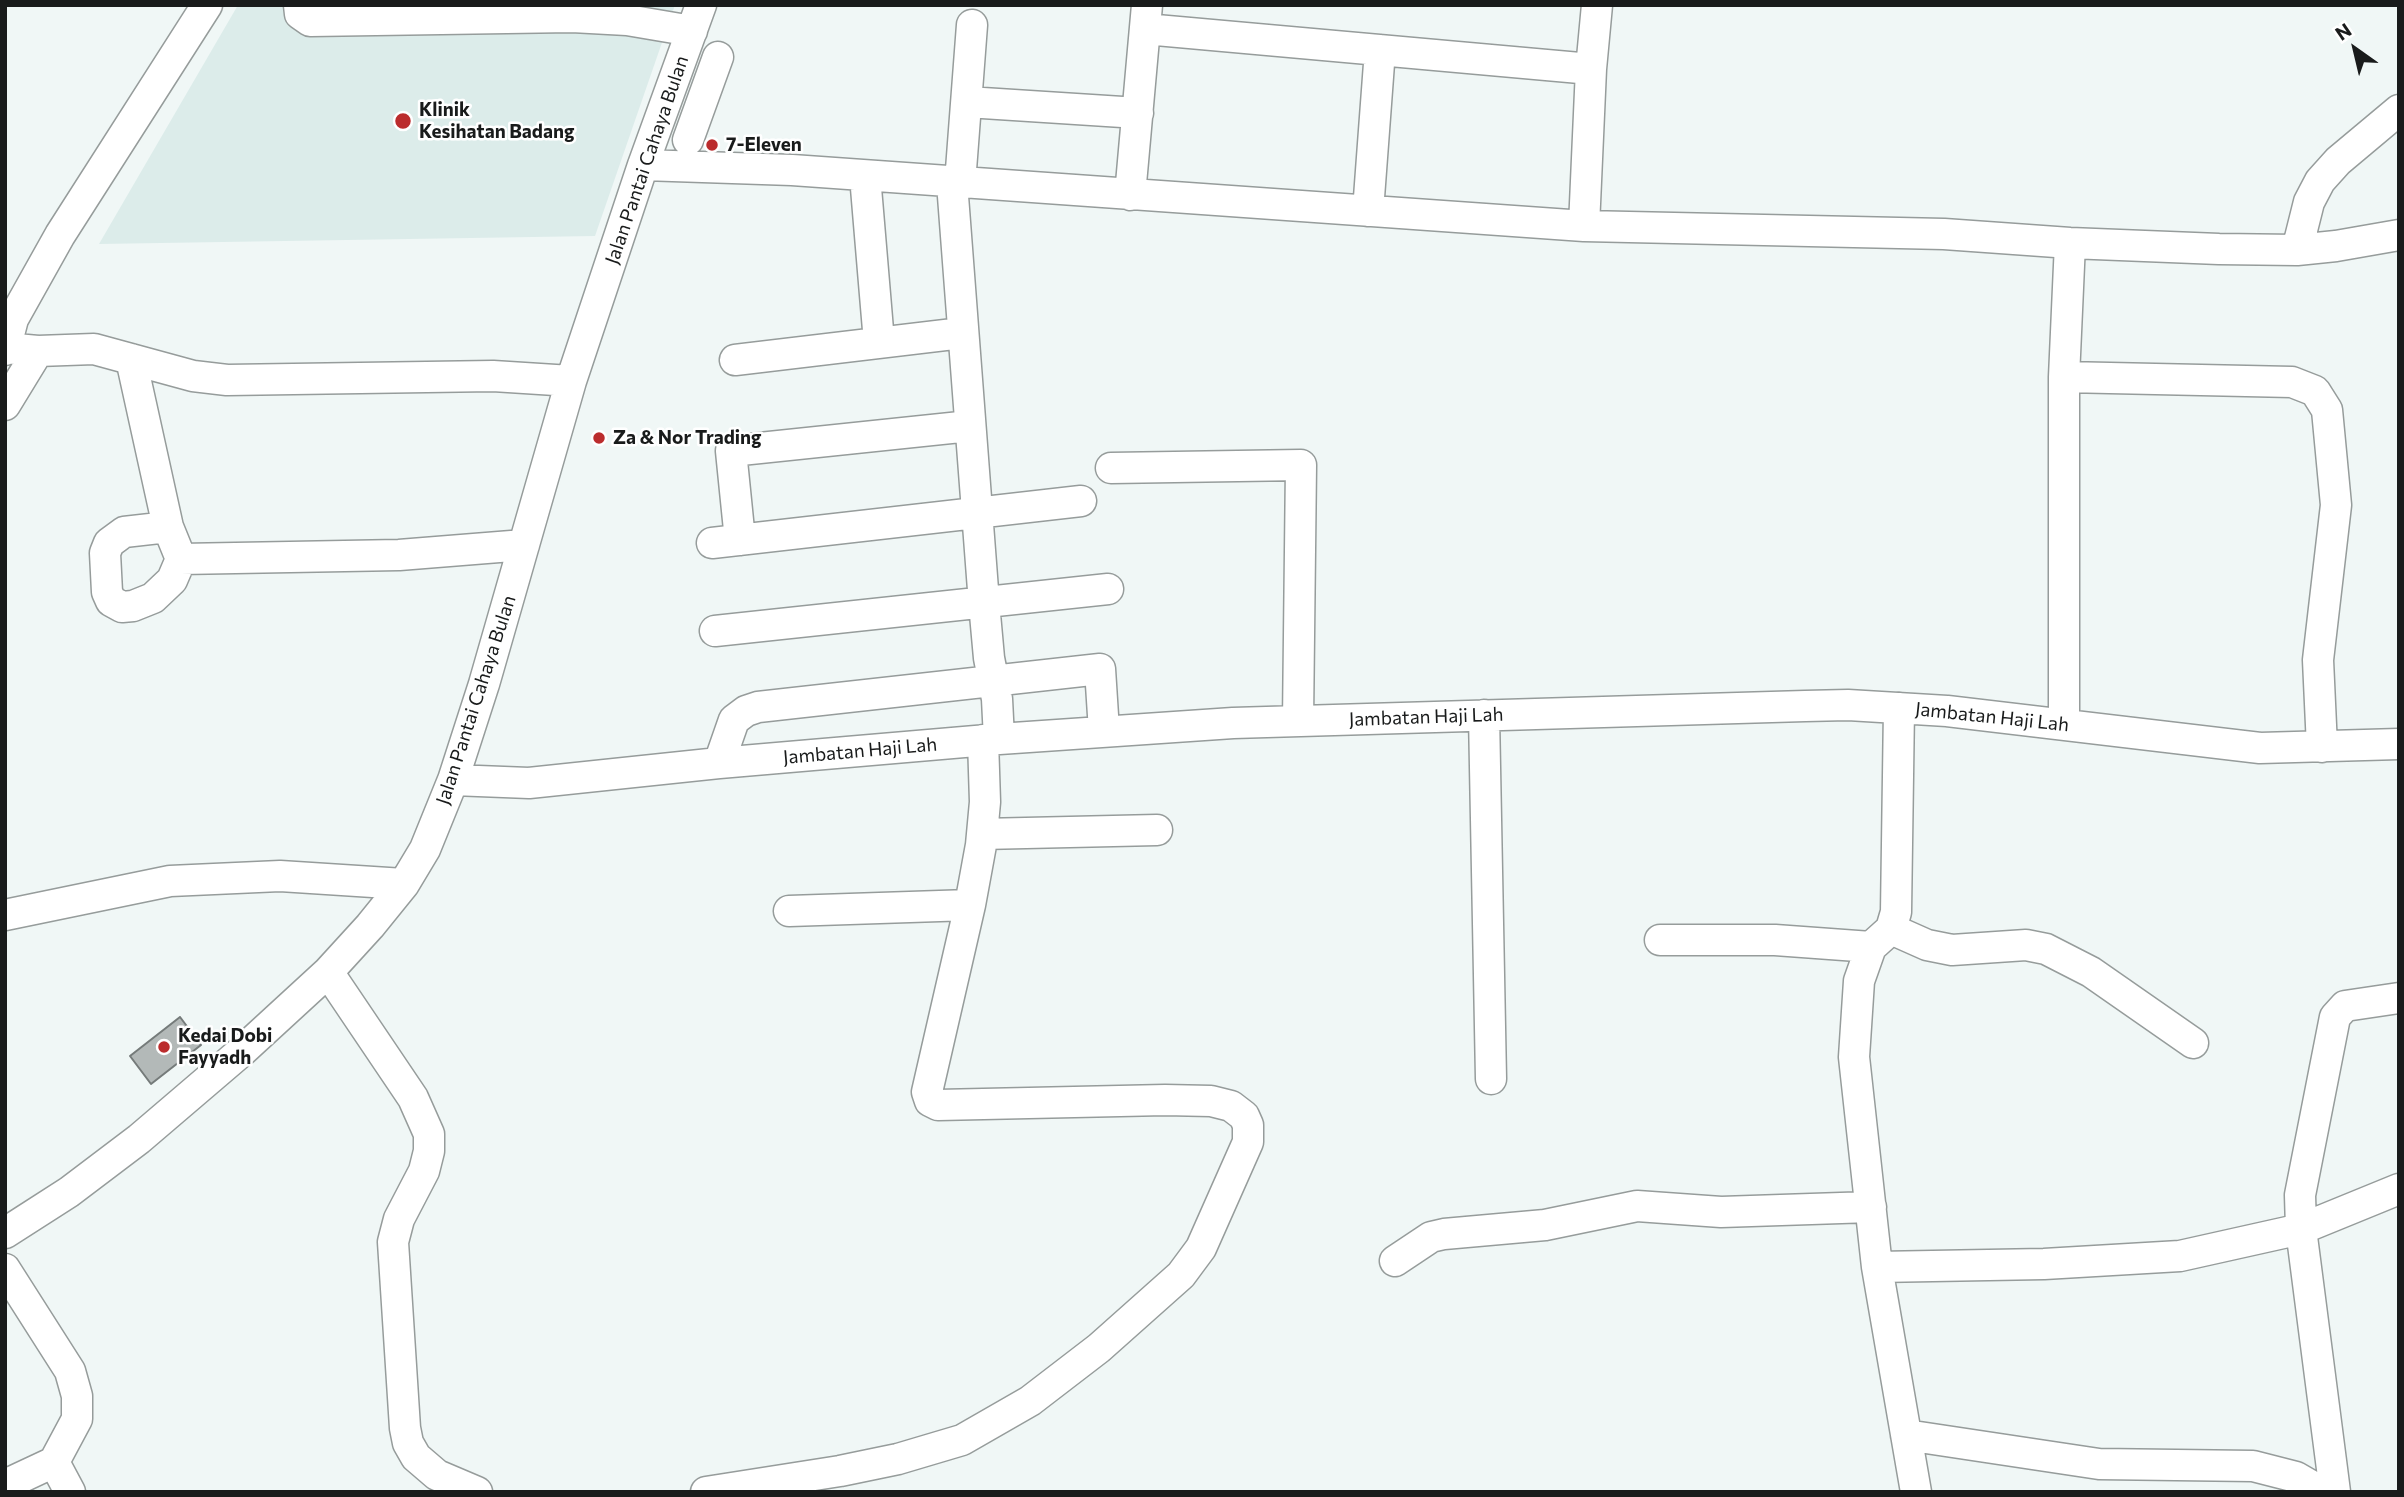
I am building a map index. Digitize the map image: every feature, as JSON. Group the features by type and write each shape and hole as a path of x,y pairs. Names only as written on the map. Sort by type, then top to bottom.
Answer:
{"street":[{"path":"206,5 60,235 13,319 6,349 94,349 193,376 227,380 493,376 571,381"},
{"path":"299,5 300,14 310,21 573,11 627,20 696,18"},
{"path":"1584,226 1591,69 1597,5"},
{"path":"1130,195 1146,17 1380,50 1591,69"},
{"name":"Jalan Pantai Cahaya Bulan","path":"5,1233 69,1192 139,1139 242,1051 327,972 370,926 404,884 425,849 453,780 484,684 571,381 643,165 696,18"},
{"path":"706,1492 898,1459 962,1440 1030,1401 1098,1348 1181,1275 1201,1248 1248,1142 1248,1125 1244,1116 1231,1106 1211,1101 938,1105 930,1101 927,1092 970,905 982,834 991,739 993,679 984,603 962,333 956,183 967,102 972,25"},
{"path":"1368,211 1380,50"},
{"path":"688,140 718,57"},
{"path":"675,77 707,88"},
{"path":"967,102 1138,113"},
{"path":"2297,250 2309,202 2320,181 2338,161 2399,110"},
{"path":"643,165 792,170 1584,226 1944,234 2070,243 2297,250 2399,235"},
{"path":"865,176 879,342"},
{"path":"2064,724 2064,377 2070,243"},
{"path":"735,360 962,333"},
{"path":"5,405 38,351"},
{"path":"131,359 168,527 181,559 172,580 153,598 133,607 122,607 111,601 107,593 105,553 109,543 124,533 168,527"},
{"path":"2064,377 2292,382 2315,391 2327,410 2336,505 2318,660 2322,747"},
{"path":"970,426 732,451 726,541 1081,501"},
{"path":"1111,468 1301,465 1298,721"},
{"path":"181,559 399,555 524,545"},
{"path":"715,631 1108,589"},
{"path":"719,763 734,720 746,711 758,707 1111,668 1104,731"},
{"name":"Jambatan Haji Lah","path":"453,780 529,783 719,763 1104,731 1298,721 1816,706 1947,711 2260,748 2399,744"},
{"path":"1899,708 1896,912 1859,981 1854,1057 1877,1267 1916,1492"},
{"path":"1484,715 1492,1079"},
{"path":"982,834 1157,830"},
{"path":"5,915 170,881 280,876 404,884"},
{"path":"789,911 970,905"},
{"path":"1660,940 1881,938 1952,950 2026,945 2046,949 2091,972 2193,1043"},
{"path":"327,972 413,1098 429,1134 429,1151 424,1171 399,1219 393,1242 405,1428 408,1443 416,1457 438,1475 477,1492"},
{"path":"2335,1492 2301,1229 2300,1195 2335,1017 2345,1006 2399,998"},
{"path":"1877,1267 2044,1264 2180,1256 2301,1229 2399,1189"},
{"path":"1395,1261 1431,1237 1444,1234 1545,1225 1637,1206 1721,1212 1871,1208"},
{"path":"5,1269 70,1371 77,1396 77,1419 54,1462 5,1485"},
{"path":"1906,1435 2099,1464 2253,1466 2295,1477 2322,1492"},
{"path":"54,1462 70,1492"}],"shaded area":[{"name":"Klinik Kesihatan Badang","path":"238,5 675,5 595,236 99,244"}],"building":[{"path":"180,1017 201,1045 151,1084 130,1056"}],"place":[{"name":"Klinik Kesihatan Badang","path":"403,121"},
{"name":"7-Eleven","path":"712,145"},
{"name":"Za & Nor Trading","path":"599,438"},
{"name":"Kedai Dobi Fayyadh","path":"164,1047"}]}
